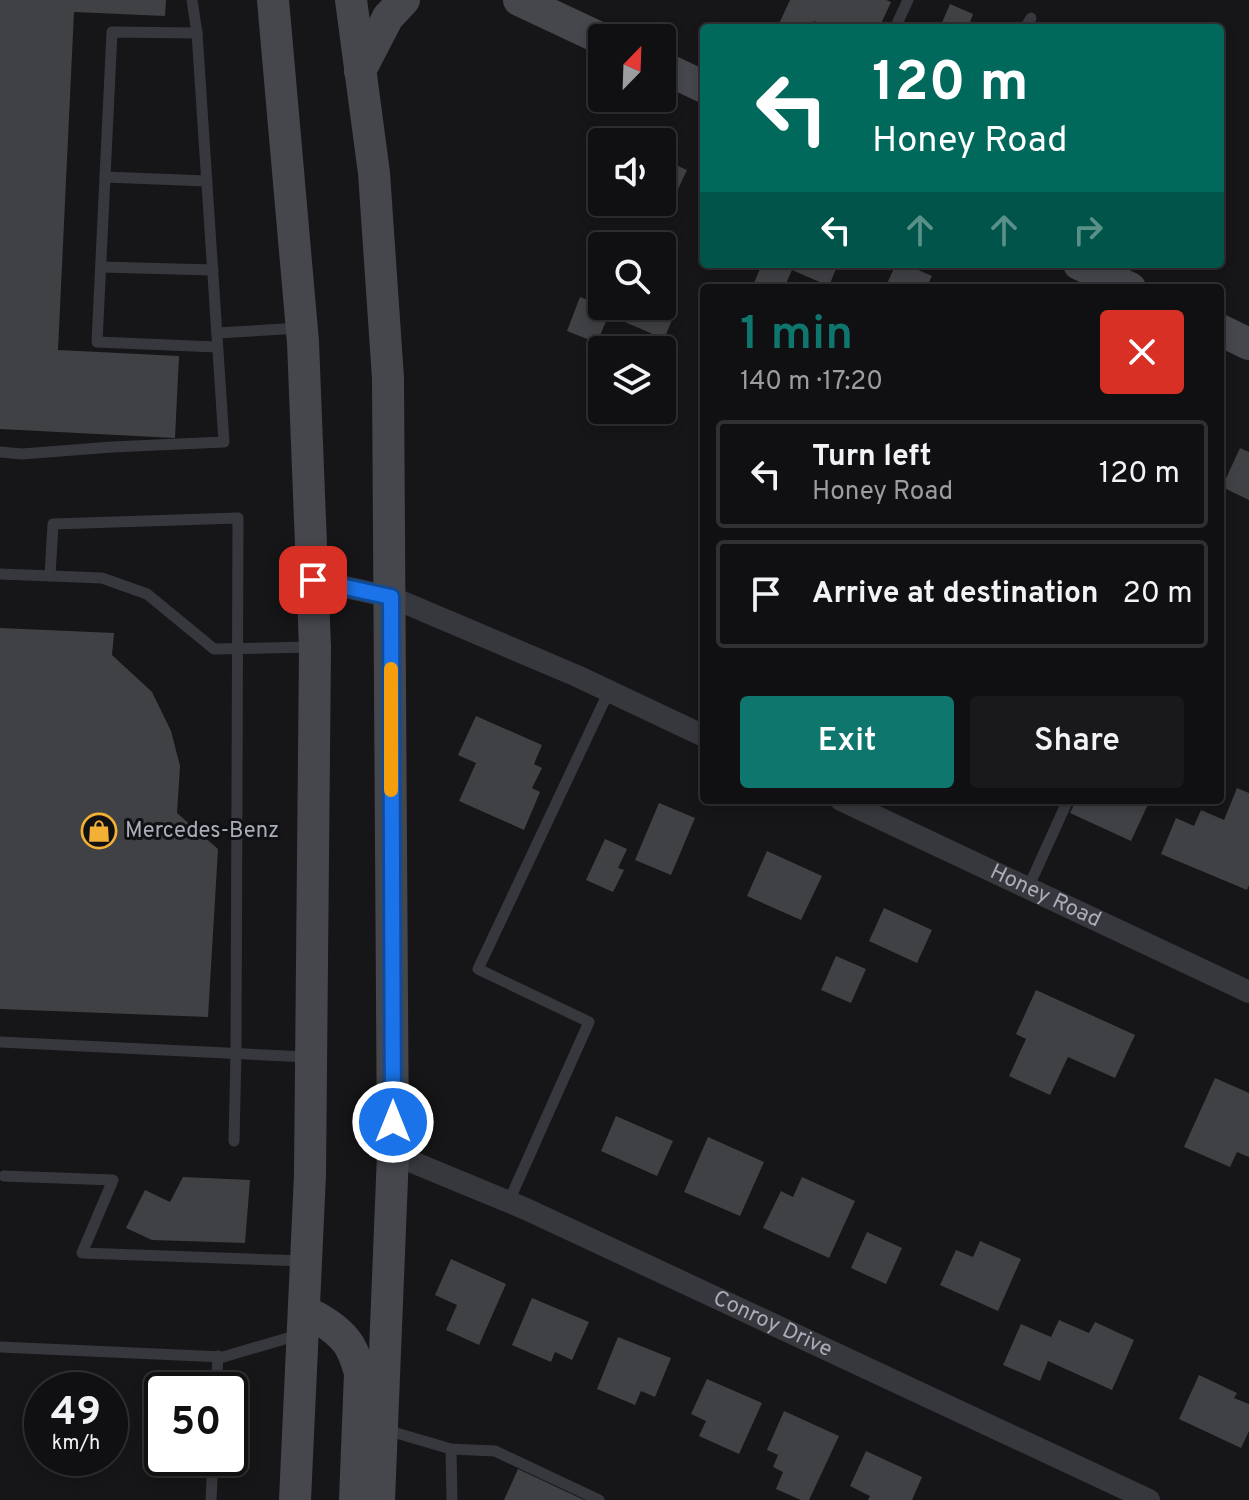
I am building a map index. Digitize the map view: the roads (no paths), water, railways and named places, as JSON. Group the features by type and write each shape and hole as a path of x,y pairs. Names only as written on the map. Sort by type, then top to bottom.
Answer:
{"main road":[{"path":"273,0 302,328 315,647 310,1175 295,1500"},
{"path":"351,0 374,173 388,378 393,1154 379,1500"},
{"path":"360,71 388,17 404,0"},
{"path":"519,0 552,7 588,30"},
{"path":"676,74 700,85"},
{"path":"1088,268 1122,284"},
{"path":"1224,332 1249,344"},
{"path":"303,1323 315,1316 348,1343 356,1357 360,1373 355,1500"}],"street":[{"path":"313,580 391,597 609,691 700,734"},
{"name":"Honey Road","path":"850,804 1249,992"},
{"name":"Conroy Drive","path":"393,1154 509,1201 1149,1500"}],"lane":[{"path":"0,452 22,454 224,442 197,33 192,0"},
{"path":"897,24 908,0"},
{"path":"197,33 112,32 97,342 217,347"},
{"path":"105,177 207,181"},
{"path":"101,267 213,270"},
{"path":"217,333 302,328"},
{"path":"50,576 53,524 238,518 234,1141"},
{"path":"0,574 102,578 147,594 214,649 315,647"},
{"path":"509,1201 589,1022 478,969 609,691"},
{"path":"1028,888 1066,804"},
{"path":"0,1042 312,1057"},
{"path":"4,1176 113,1180 82,1253 306,1261"},
{"path":"0,1347 223,1357 303,1323"},
{"path":"217,1372 218,1356"},
{"path":"382,1429 451,1449 495,1451 599,1500"},
{"path":"451,1449 452,1500"},
{"path":"211,1500 212,1476"}],"place":[{"name":"Mercedes-Benz","path":"99,831"}]}
